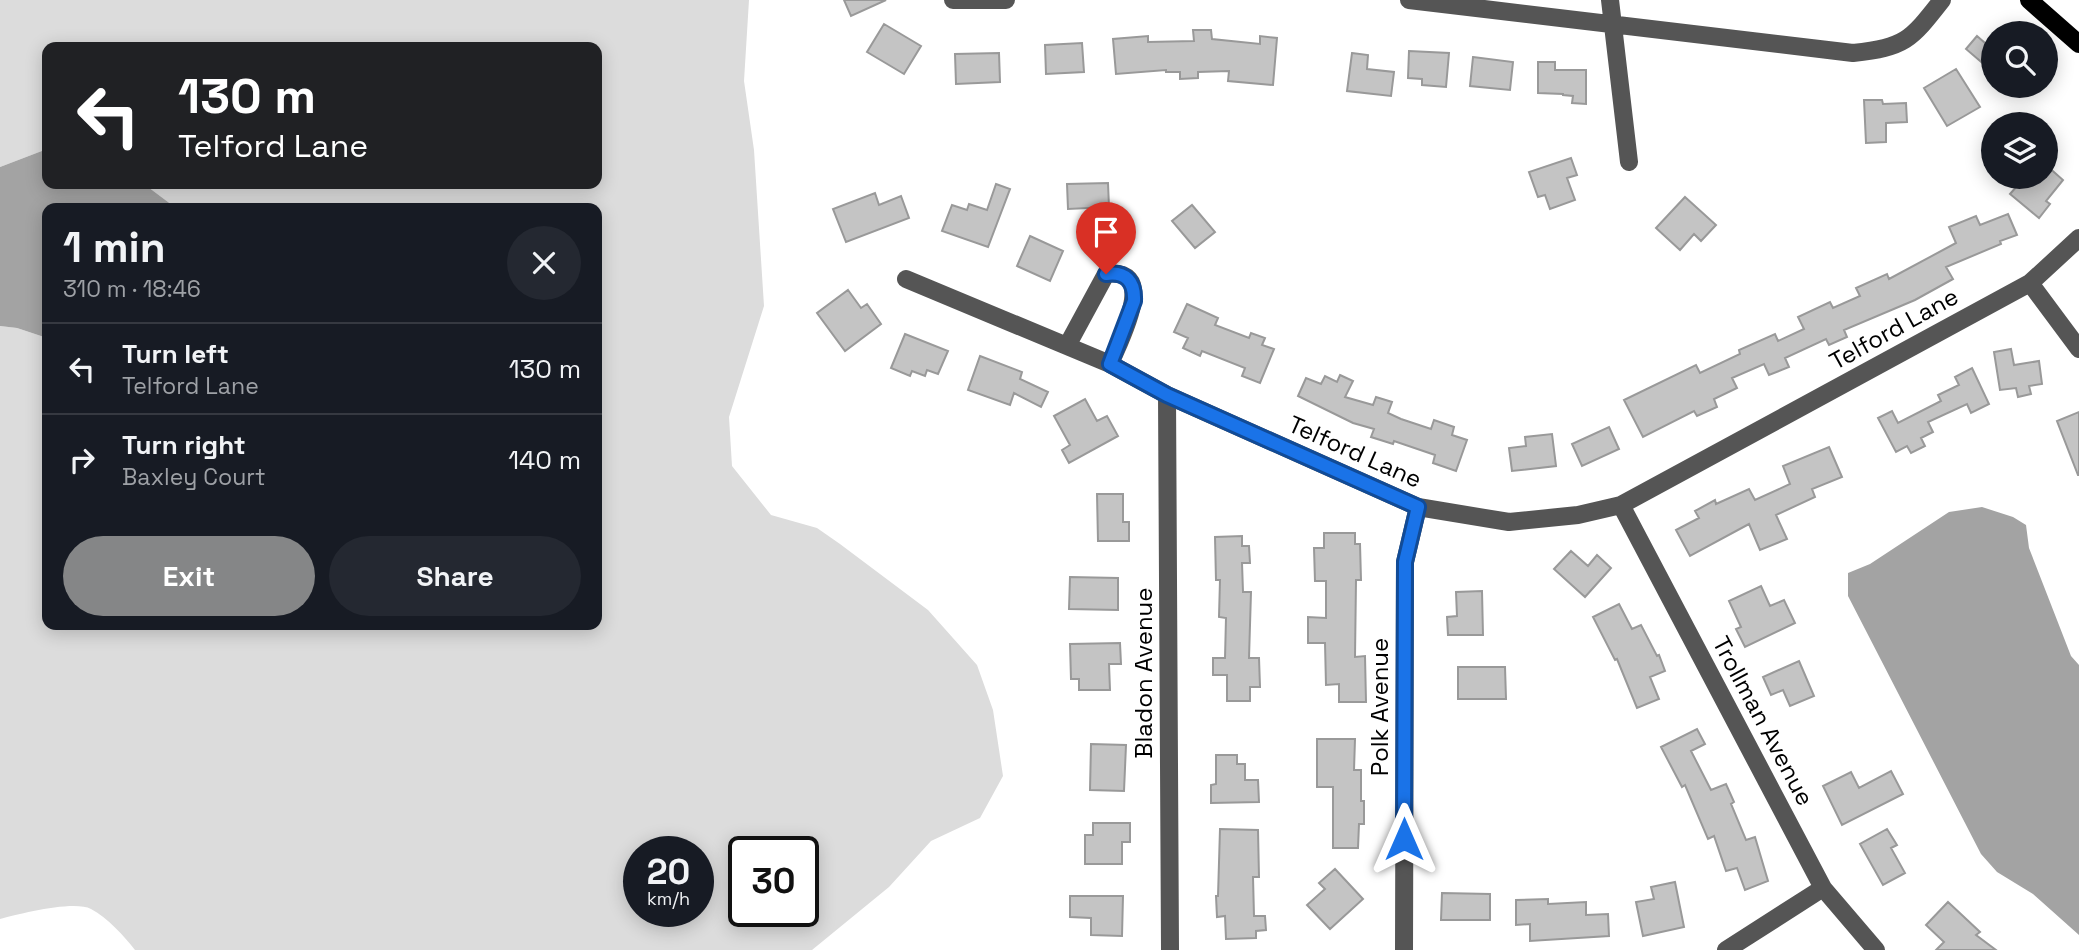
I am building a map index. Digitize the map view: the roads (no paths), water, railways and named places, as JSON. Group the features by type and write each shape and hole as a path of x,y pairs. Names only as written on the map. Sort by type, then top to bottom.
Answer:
{"main road":[{"path":"2029,0 2079,44"}],"street":[{"path":"953,0 1006,0"},
{"path":"1409,0 1853,53 1899,44 1920,29 1942,0"},
{"path":"1610,0 1629,162"},
{"name":"Telford Lane","path":"906,279 1110,364 1167,395 1418,507 1509,522 1578,515 1621,505 2030,283 2079,238"},
{"path":"1067,346 1106,274 1123,275 1130,280 1135,290 1134,301 1110,364"},
{"path":"2030,283 2079,349"},
{"name":"Bladon Avenue","path":"1167,395 1170,950"},
{"name":"Trollman Avenue","path":"1621,505 1822,888 1876,950"},
{"name":"Polk Avenue","path":"1404,950 1405,562 1418,507"},
{"path":"1726,950 1822,888"}]}
